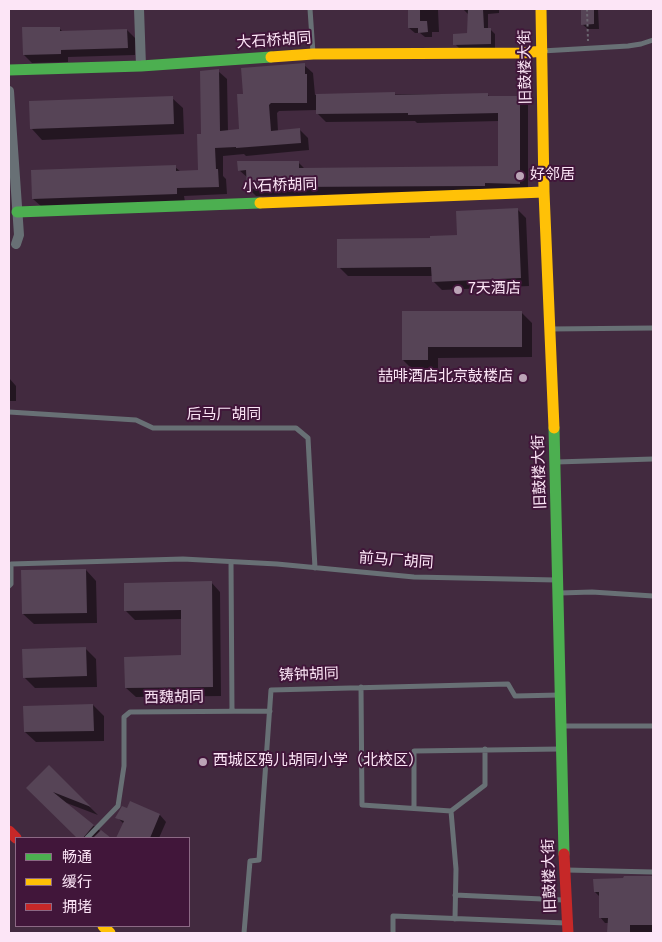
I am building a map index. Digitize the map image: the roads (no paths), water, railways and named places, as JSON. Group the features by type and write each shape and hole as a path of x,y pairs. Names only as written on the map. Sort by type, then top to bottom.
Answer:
{"street":[{"path":"139,9 141,66"},
{"name":"旧鼓楼大街","path":"541,9 544,192 560,580 564,870 568,928"},
{"name":"大石桥胡同","path":"9,70 141,66 313,54 523,53 542,51"},
{"path":"9,91 19,235 12,244"},
{"name":"小石桥胡同","path":"17,212 544,192"}],"lane":[{"path":"310,9 313,54"},
{"path":"542,51 641,44 653,40"},
{"path":"550,329 653,328"},
{"name":"后马厂胡同","path":"9,412 136,420 153,428 296,428 308,438 315,568"},
{"path":"556,462 653,459"},
{"name":"前马厂胡同","path":"9,586 11,584 11,564 183,560 315,568 414,577 560,580"},
{"path":"231,562 232,711"},
{"path":"559,593 592,592 653,596"},
{"name":"铸钟胡同","path":"244,933 250,861 259,860 272,690 508,684 514,696 562,695"},
{"path":"361,687 362,805 451,811 485,784 485,749"},
{"name":"西魏胡同","path":"88,837 118,806 124,766 124,718 130,712 270,711"},
{"path":"562,726 653,726"},
{"path":"414,808 414,751 562,749"},
{"path":"451,811 456,869 455,919"},
{"path":"564,870 653,872"},
{"path":"455,895 566,900"},
{"path":"393,933 394,916 568,928"}],"place":[{"name":"好邻居","path":"520,176"},
{"name":"7天酒店","path":"458,290"},
{"name":"喆啡酒店北京鼓楼店","path":"523,378"},
{"name":"西城区鸦儿胡同小学（北校区）","path":"203,762"}]}
